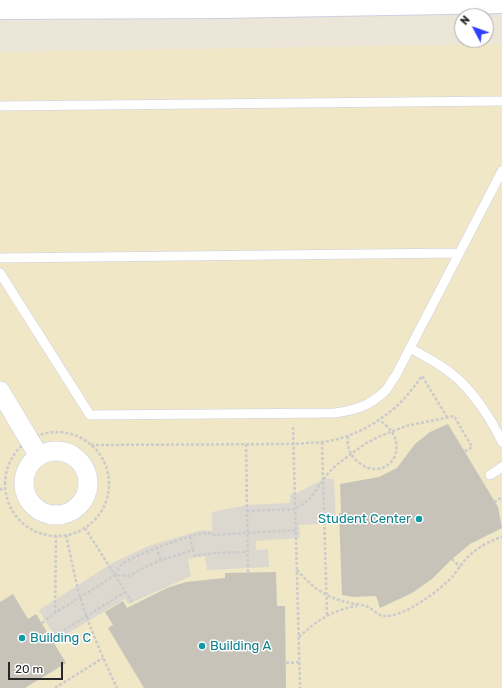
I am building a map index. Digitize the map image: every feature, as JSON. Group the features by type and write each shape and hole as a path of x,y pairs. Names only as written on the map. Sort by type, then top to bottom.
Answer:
{"street":[{"path":"0,8 148,4 502,2"},
{"path":"0,391 39,456"}],"lane":[{"path":"0,106 502,101"},
{"path":"0,273 90,415 335,413 354,410 371,403 385,391 396,375 502,171"},
{"path":"0,258 459,253"},
{"path":"410,348 433,360 462,382 497,430 502,442"},
{"path":"490,475 502,467"}],"path":[{"path":"91,445 294,444 322,442 360,432 379,420 398,404 422,376 447,417"},
{"path":"294,413 293,425 300,688"},
{"path":"247,511 295,509 309,500 329,472 350,454 365,444 392,431 421,422 454,416 472,447 464,452"},
{"path":"348,436 347,444 350,454 362,465 371,469 383,468 392,461 397,452 396,440 392,431 387,425 379,420"},
{"path":"59,431 74,434 91,445 100,454 107,469 109,485 106,502 98,516 85,528 66,535 56,536 39,533 24,525 13,514 6,499 4,487 8,466 18,449 29,440 42,434 59,431"},
{"path":"322,442 327,616"},
{"path":"246,444 248,572"},
{"path":"0,490 4,487"},
{"path":"494,502 501,498 502,499"},
{"path":"85,528 133,604"},
{"path":"42,623 55,612 115,575 122,564 156,547 207,533 213,535 296,530"},
{"path":"66,535 80,596 103,658 117,688"},
{"path":"55,612 56,536"},
{"path":"297,570 312,586 327,596 342,602 368,606 377,613 384,616 391,616 406,610 427,598 445,583 471,554 484,545 502,536"},
{"path":"190,537 195,556 214,553 248,552"},
{"path":"156,547 161,560"},
{"path":"115,575 129,576 161,560 193,550"},
{"path":"452,559 460,567"},
{"path":"47,641 125,592"},
{"path":"299,637 315,623 327,616 343,609 364,605"},
{"path":"55,688 103,658"},
{"path":"286,663 300,662"}],"shaded area":[{"path":"494,44 502,44 502,688 0,688 0,52 454,45 454,48 494,48"},
{"path":"324,479 334,479 336,523 299,525 300,538 256,541 256,550 268,549 269,567 207,570 205,556 188,559 191,576 128,604 125,599 57,640 39,610 114,562 151,545 202,530 212,531 212,512 247,505 290,503 290,494 295,494"}],"building":[{"name":"Student Center","path":"448,424 498,507 502,528 470,544 432,579 412,593 380,608 376,596 353,597 342,595 339,513 341,513 340,484 379,477 397,468 415,444 430,432"},
{"name":"Building A","path":"276,572 277,606 285,606 286,688 144,688 108,628 113,625 105,612 123,601 127,608 167,588 186,582 225,578 225,573"},
{"name":"Building C","path":"13,594 28,619 36,614 66,663 25,688 0,688 0,602"}],"place":[{"name":"Student Center","path":"419,519"},
{"name":"Building C","path":"22,638"},
{"name":"Building A","path":"202,646"}]}
